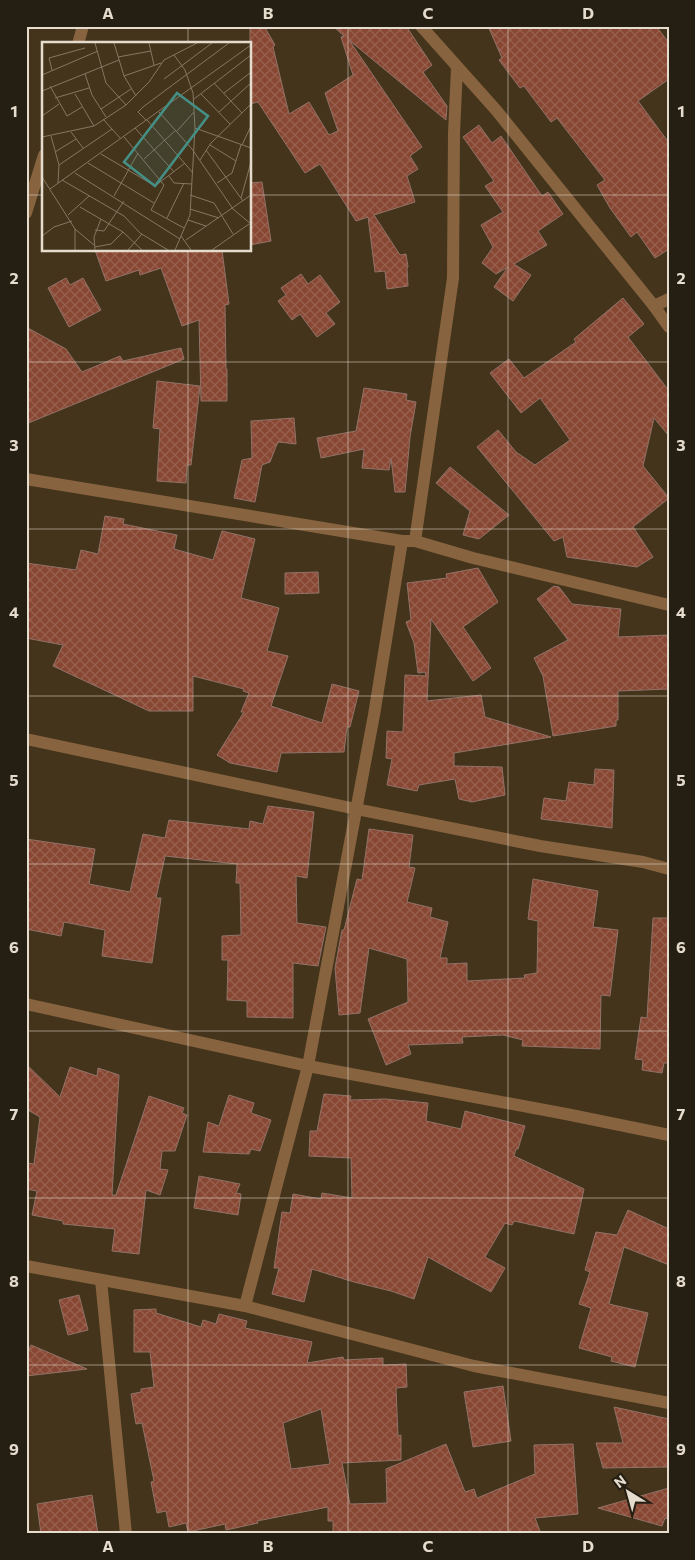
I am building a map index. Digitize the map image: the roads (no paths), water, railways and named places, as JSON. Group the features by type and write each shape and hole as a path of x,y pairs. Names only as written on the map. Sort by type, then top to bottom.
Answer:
{"street":[{"path":"79,42 83,26"},
{"path":"421,26 496,110 669,327"},
{"path":"245,1306 308,1066 408,541 453,278 454,133 457,68"},
{"path":"26,212 42,161"},
{"path":"654,306 669,299"},
{"path":"26,479 408,541 669,605"},
{"path":"26,739 356,809 540,846 643,862 669,869"},
{"path":"26,1004 308,1066 669,1135"},
{"path":"26,1266 245,1306 474,1366 669,1403"},
{"path":"101,1280 126,1534"}]}
